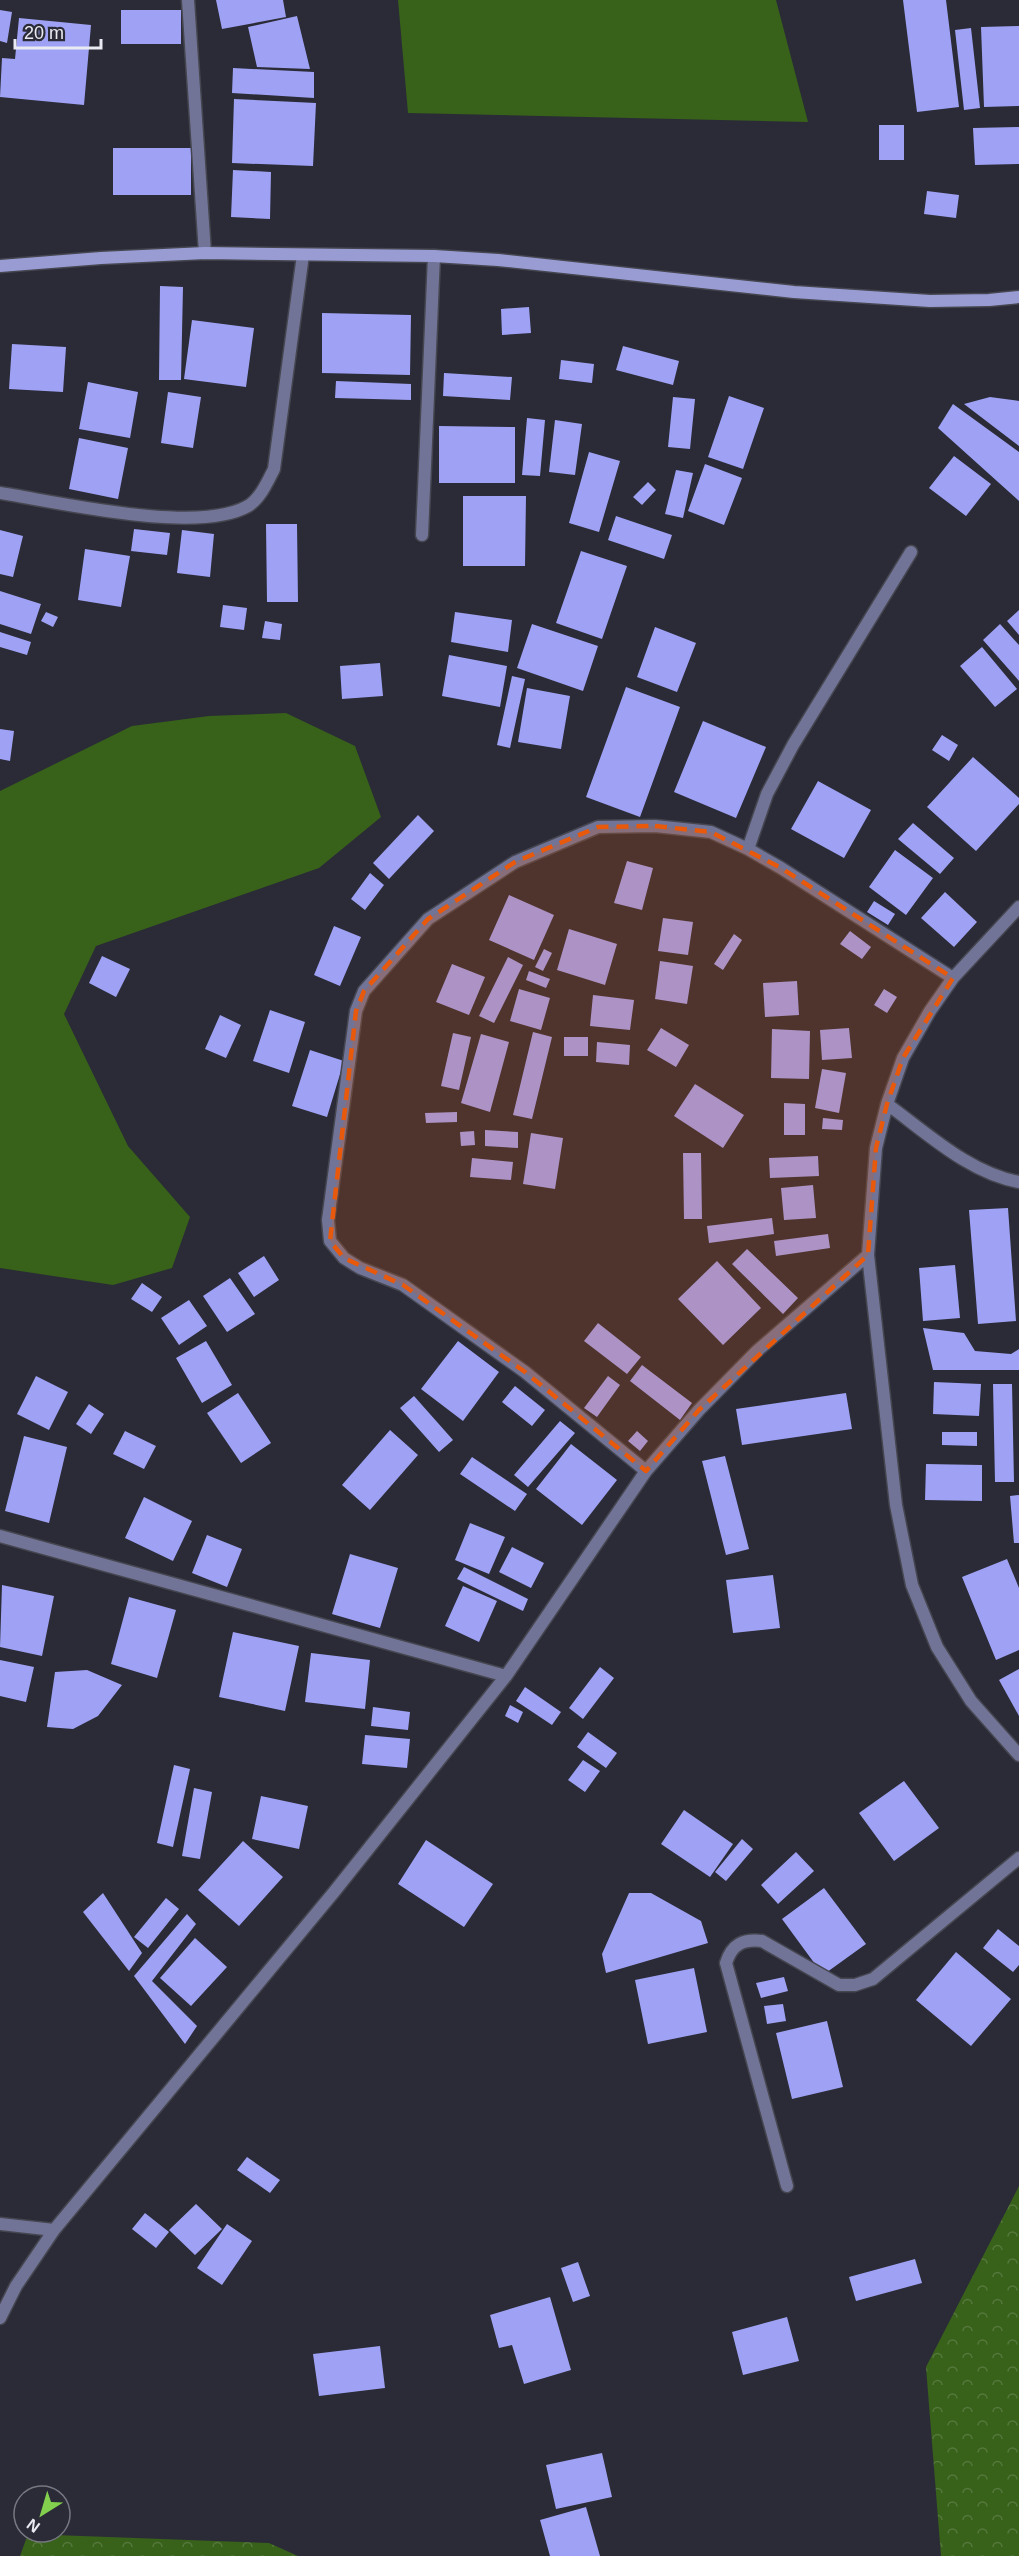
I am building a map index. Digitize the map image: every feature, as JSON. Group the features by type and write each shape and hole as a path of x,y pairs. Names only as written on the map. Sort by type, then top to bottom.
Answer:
{"street":[{"path":"188,0 205,253"},
{"path":"0,266 205,253 434,256 794,292 930,301 1019,297"},
{"path":"0,493 163,518 221,515 249,506 264,489 274,469 303,255"},
{"path":"422,535 434,256"},
{"path":"748,849 767,794 792,745 911,552"},
{"path":"646,1470 525,1372 403,1285 360,1268 344,1258 330,1241 328,1220 356,1011 364,991 428,919 515,862 598,827 655,826 711,832 748,849 953,978"},
{"path":"1019,907 953,978 930,1011 903,1058 887,1104 876,1148 868,1255 896,1505 912,1585 937,1647 971,1701 1019,1755"},
{"path":"887,1104 972,1164 998,1178 1019,1182"},
{"path":"0,2318 16,2286 54,2230 334,1892 506,1676 646,1470 699,1410 758,1351 868,1255"},
{"path":"0,1536 506,1676"},
{"path":"787,2186 726,1963 729,1951 738,1943 748,1939 762,1941 838,1985 855,1985 873,1979 1019,1858"},
{"path":"0,2224 54,2230"}],"highlighted area":[{"path":"655,826 711,832 781,868 953,978 903,1058 887,1104 876,1148 868,1255 699,1410 646,1471 525,1372 403,1285 344,1258 330,1241 356,1011 364,991 428,919 515,862 598,827"}],"green space":[{"path":"398,0 776,0 808,122 408,113"},
{"path":"286,713 355,746 381,817 319,868 96,946 64,1014 128,1146 190,1217 172,1268 113,1285 0,1268 0,791 132,726 209,716"},
{"path":"1019,2186 1019,2556 941,2556 926,2367"},
{"path":"72,2536 269,2543 298,2556 20,2556 24,2544 72,2544"}],"building":[{"path":"216,0 283,0 286,17 222,29"},
{"path":"903,0 946,0 959,107 917,112"},
{"path":"0,10 12,12 7,43 0,41"},
{"path":"121,10 181,10 181,44 121,44"},
{"path":"297,16 310,69 257,67 248,27"},
{"path":"19,18 91,25 84,105 0,97 2,58 15,59"},
{"path":"1019,26 1019,106 984,107 981,27"},
{"path":"971,28 980,108 964,110 955,30"},
{"path":"233,68 314,72 314,98 232,93"},
{"path":"234,99 316,103 313,166 232,163"},
{"path":"879,125 904,125 904,160 879,160"},
{"path":"1019,127 1019,164 975,165 973,128"},
{"path":"113,148 191,148 191,195 113,195"},
{"path":"233,170 271,172 270,219 231,217"},
{"path":"927,191 959,195 956,218 924,214"},
{"path":"160,286 183,287 181,380 159,380"},
{"path":"529,307 531,333 502,335 501,309"},
{"path":"322,313 411,315 410,375 322,373"},
{"path":"192,320 254,328 246,387 184,379"},
{"path":"12,344 66,347 63,392 9,389"},
{"path":"623,346 679,361 673,385 616,370"},
{"path":"561,360 594,364 592,383 559,379"},
{"path":"444,373 512,377 510,400 443,396"},
{"path":"336,381 411,384 411,400 335,398"},
{"path":"88,382 138,392 130,438 79,429"},
{"path":"168,392 201,397 193,448 161,443"},
{"path":"729,396 764,408 743,469 708,457"},
{"path":"673,397 695,399 690,449 668,447"},
{"path":"990,397 1019,401 1019,446 964,404"},
{"path":"953,404 1019,452 1019,501 938,428"},
{"path":"527,418 545,420 540,476 522,475"},
{"path":"555,420 582,424 575,475 549,472"},
{"path":"439,426 515,427 515,483 439,483"},
{"path":"79,438 128,448 118,499 69,489"},
{"path":"589,452 620,461 599,532 569,523"},
{"path":"954,456 991,484 966,516 929,488"},
{"path":"705,464 742,478 724,525 688,511"},
{"path":"676,470 693,473 683,518 665,514"},
{"path":"648,482 656,490 642,505 633,497"},
{"path":"463,496 526,496 525,566 463,566"},
{"path":"616,516 672,535 664,559 608,540"},
{"path":"266,524 297,524 298,602 267,602"},
{"path":"134,529 170,533 167,555 131,551"},
{"path":"0,530 23,536 13,577 0,574"},
{"path":"182,530 214,534 210,577 177,573"},
{"path":"85,549 130,556 121,607 78,600"},
{"path":"581,551 627,566 602,639 556,623"},
{"path":"0,591 41,604 31,634 0,624"},
{"path":"223,605 247,608 244,630 220,627"},
{"path":"1019,610 1019,635 1007,621"},
{"path":"46,612 58,617 53,627 41,621"},
{"path":"455,612 512,620 508,652 451,642"},
{"path":"265,621 282,624 280,640 262,638"},
{"path":"532,624 598,646 583,691 517,668"},
{"path":"1000,624 1019,645 1019,681 983,640"},
{"path":"655,627 696,643 677,692 637,677"},
{"path":"0,632 31,642 27,655 0,647"},
{"path":"982,647 1017,689 995,707 960,666"},
{"path":"449,655 507,666 500,707 442,696"},
{"path":"380,663 383,696 342,699 340,666"},
{"path":"512,676 525,679 510,748 497,745"},
{"path":"626,687 680,707 640,817 586,797"},
{"path":"527,688 570,696 561,749 518,742"},
{"path":"703,721 766,747 736,818 674,792"},
{"path":"0,729 14,731 10,761 0,759"},
{"path":"942,735 958,745 949,761 932,750"},
{"path":"973,757 1019,798 1019,804 976,851 927,807"},
{"path":"818,781 871,810 844,858 791,829"},
{"path":"418,815 434,831 389,879 373,863"},
{"path":"913,823 954,858 940,874 898,839"},
{"path":"895,850 933,878 906,915 869,887"},
{"path":"627,861 653,868 642,910 614,903"},
{"path":"370,873 384,885 365,910 351,899"},
{"path":"945,892 977,922 954,947 921,918"},
{"path":"509,895 554,915 534,960 489,940"},
{"path":"874,901 895,914 888,925 867,912"},
{"path":"663,918 693,922 688,955 658,951"},
{"path":"334,926 361,937 340,986 314,975"},
{"path":"569,929 617,944 605,985 557,970"},
{"path":"850,931 871,947 862,959 840,944"},
{"path":"734,934 742,940 723,970 714,964"},
{"path":"544,949 552,953 543,971 535,967"},
{"path":"102,956 130,969 116,997 89,983"},
{"path":"508,957 523,965 494,1023 479,1016"},
{"path":"660,961 693,966 687,1004 655,999"},
{"path":"452,964 485,977 469,1015 436,1002"},
{"path":"529,971 550,979 546,988 526,980"},
{"path":"797,981 799,1015 765,1017 763,983"},
{"path":"519,989 550,998 541,1030 510,1021"},
{"path":"884,989 897,997 887,1013 874,1005"},
{"path":"593,995 634,1000 630,1030 590,1026"},
{"path":"270,1010 305,1022 289,1073 253,1061"},
{"path":"220,1015 241,1025 226,1058 205,1049"},
{"path":"661,1028 689,1045 676,1067 647,1050"},
{"path":"849,1028 852,1058 822,1060 820,1030"},
{"path":"772,1029 810,1031 809,1079 771,1078"},
{"path":"533,1032 552,1037 532,1119 513,1115"},
{"path":"453,1033 471,1037 459,1090 441,1086"},
{"path":"481,1034 509,1042 490,1112 461,1103"},
{"path":"564,1037 588,1037 588,1056 564,1056"},
{"path":"597,1042 630,1045 629,1065 596,1062"},
{"path":"310,1050 344,1061 327,1117 292,1106"},
{"path":"822,1069 846,1073 839,1113 815,1108"},
{"path":"695,1084 744,1115 723,1148 674,1116"},
{"path":"784,1103 805,1104 805,1135 784,1135"},
{"path":"457,1112 457,1122 426,1123 425,1113"},
{"path":"823,1118 843,1120 842,1130 822,1129"},
{"path":"485,1130 518,1132 518,1148 485,1146"},
{"path":"474,1131 475,1145 461,1146 460,1132"},
{"path":"531,1133 563,1138 555,1189 523,1184"},
{"path":"683,1153 701,1153 702,1219 684,1219"},
{"path":"818,1156 819,1176 770,1178 769,1158"},
{"path":"472,1158 513,1162 511,1180 470,1177"},
{"path":"813,1185 816,1218 784,1220 781,1188"},
{"path":"1008,1208 1016,1321 978,1324 969,1210"},
{"path":"772,1218 774,1234 709,1243 707,1226"},
{"path":"828,1234 830,1248 776,1256 774,1241"},
{"path":"747,1249 798,1298 783,1314 732,1264"},
{"path":"264,1256 279,1280 254,1297 238,1273"},
{"path":"717,1261 761,1308 723,1345 678,1299"},
{"path":"955,1265 960,1318 923,1321 919,1268"},
{"path":"230,1278 255,1314 227,1332 203,1296"},
{"path":"142,1283 162,1297 152,1312 131,1299"},
{"path":"189,1300 207,1326 179,1345 161,1318"},
{"path":"598,1323 641,1357 627,1374 584,1341"},
{"path":"923,1328 964,1333 975,1351 1011,1354 1019,1349 1019,1370 933,1370"},
{"path":"206,1341 232,1385 202,1403 176,1358"},
{"path":"458,1341 499,1372 463,1421 421,1389"},
{"path":"642,1365 692,1403 680,1420 630,1381"},
{"path":"36,1376 68,1392 49,1430 17,1414"},
{"path":"608,1376 620,1385 597,1417 584,1408"},
{"path":"934,1382 981,1384 979,1416 933,1414"},
{"path":"993,1384 1012,1384 1014,1482 995,1482"},
{"path":"515,1386 545,1410 532,1426 502,1402"},
{"path":"238,1393 271,1443 241,1463 207,1413"},
{"path":"846,1393 852,1429 742,1445 736,1409"},
{"path":"414,1396 453,1440 439,1452 400,1408"},
{"path":"89,1404 104,1414 91,1434 76,1424"},
{"path":"560,1421 575,1433 528,1487 514,1475"},
{"path":"390,1430 418,1455 370,1510 342,1485"},
{"path":"125,1431 156,1446 144,1469 113,1454"},
{"path":"637,1431 648,1441 640,1451 628,1441"},
{"path":"942,1432 977,1432 977,1446 942,1445"},
{"path":"24,1436 67,1447 49,1523 5,1511"},
{"path":"571,1444 617,1480 582,1525 536,1489"},
{"path":"725,1456 749,1549 726,1555 702,1461"},
{"path":"472,1457 527,1494 515,1511 460,1474"},
{"path":"926,1464 982,1465 982,1501 925,1500"},
{"path":"1019,1495 1019,1543 1014,1543 1010,1496"},
{"path":"144,1497 192,1521 173,1561 125,1538"},
{"path":"470,1523 505,1537 489,1574 455,1560"},
{"path":"207,1535 242,1549 227,1587 192,1573"},
{"path":"512,1547 544,1563 531,1588 499,1572"},
{"path":"350,1554 398,1568 380,1628 332,1614"},
{"path":"1007,1559 1019,1588 1019,1650 996,1660 962,1577"},
{"path":"464,1567 528,1599 523,1611 457,1579"},
{"path":"773,1575 780,1628 733,1633 726,1580"},
{"path":"2,1585 54,1596 42,1656 0,1647"},
{"path":"463,1586 497,1601 479,1642 445,1626"},
{"path":"129,1597 176,1610 157,1678 111,1664"},
{"path":"233,1632 299,1646 285,1711 219,1697"},
{"path":"311,1653 370,1660 365,1709 305,1702"},
{"path":"0,1660 34,1667 26,1702 0,1696"},
{"path":"600,1667 614,1678 583,1719 569,1708"},
{"path":"1019,1669 1019,1716 999,1680"},
{"path":"87,1670 122,1685 98,1716 73,1729 47,1727 55,1672"},
{"path":"525,1687 561,1712 552,1725 516,1701"},
{"path":"510,1705 523,1712 518,1723 505,1716"},
{"path":"373,1707 410,1712 408,1730 371,1726"},
{"path":"588,1732 617,1753 606,1768 577,1747"},
{"path":"365,1735 410,1739 407,1768 362,1764"},
{"path":"583,1760 600,1771 585,1792 568,1780"},
{"path":"174,1765 190,1769 173,1847 157,1843"},
{"path":"904,1781 939,1828 894,1861 859,1813"},
{"path":"194,1788 212,1792 200,1859 182,1856"},
{"path":"261,1796 308,1806 299,1849 252,1839"},
{"path":"684,1810 733,1844 710,1877 661,1844"},
{"path":"742,1839 753,1849 726,1881 715,1872"},
{"path":"426,1840 493,1884 464,1927 398,1884"},
{"path":"243,1841 283,1877 239,1926 198,1890"},
{"path":"796,1852 814,1871 778,1904 761,1885"},
{"path":"824,1888 866,1944 823,1975 782,1919"},
{"path":"103,1893 142,1953 129,1971 83,1912"},
{"path":"629,1893 651,1893 701,1921 708,1943 606,1973 602,1954"},
{"path":"166,1898 179,1909 148,1948 134,1937"},
{"path":"187,1914 196,1924 152,1981 197,2026 185,2044 134,1976"},
{"path":"998,1929 1019,1946 1019,1965 1013,1972 983,1948"},
{"path":"195,1938 227,1967 191,2006 160,1978"},
{"path":"956,1952 1011,1999 971,2046 916,2000"},
{"path":"694,1968 707,2032 648,2044 635,1980"},
{"path":"784,1977 788,1991 761,1998 756,1983"},
{"path":"783,2004 786,2021 767,2024 764,2006"},
{"path":"827,2021 843,2087 792,2099 776,2033"},
{"path":"247,2157 280,2180 270,2193 237,2170"},
{"path":"196,2204 222,2229 195,2255 169,2230"},
{"path":"145,2213 169,2232 156,2248 132,2229"},
{"path":"227,2224 252,2241 222,2285 197,2268"},
{"path":"915,2259 922,2283 856,2301 849,2277"},
{"path":"578,2262 590,2296 573,2302 561,2268"},
{"path":"550,2297 571,2370 524,2384 512,2345 499,2348 490,2315"},
{"path":"787,2317 799,2361 743,2375 732,2332"},
{"path":"380,2346 385,2388 319,2396 313,2354"},
{"path":"602,2453 612,2497 556,2509 546,2465"},
{"path":"586,2507 600,2556 550,2556 540,2520"}]}
